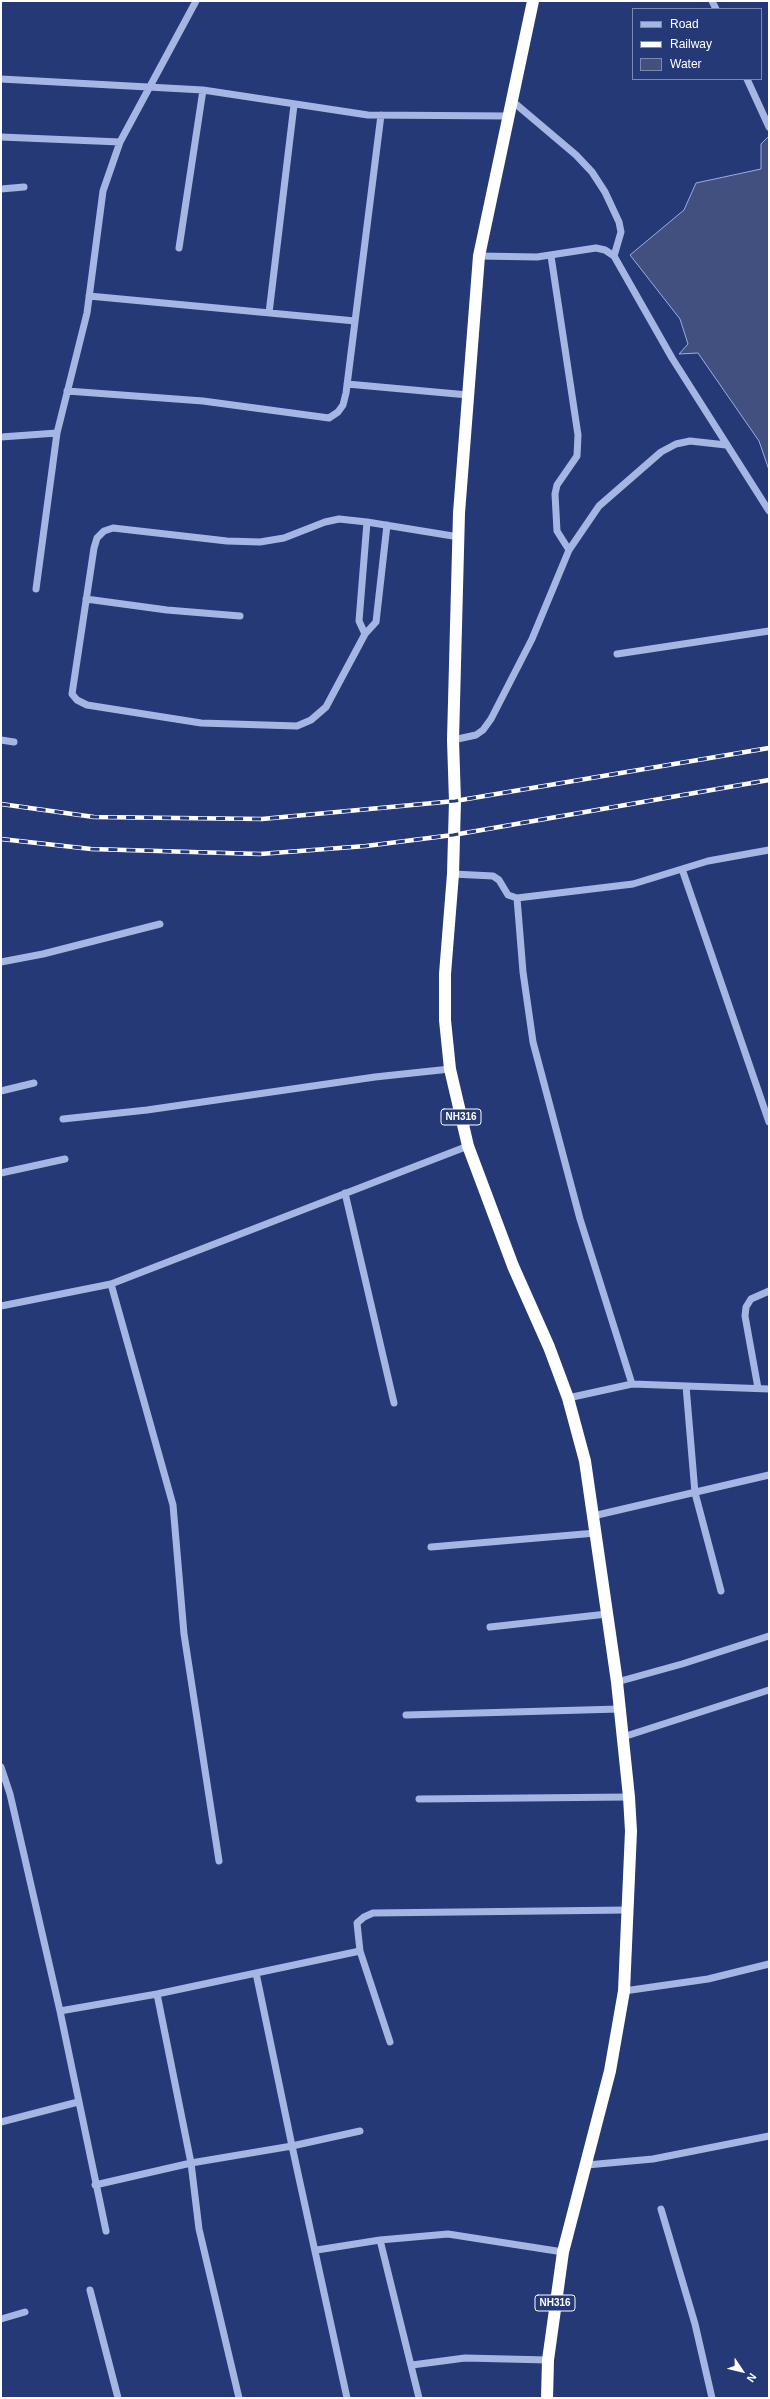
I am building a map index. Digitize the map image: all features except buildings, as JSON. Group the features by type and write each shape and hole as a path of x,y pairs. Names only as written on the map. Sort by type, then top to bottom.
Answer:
{"highway":[{"name":"NH316","path":"533,1 510,100 479,256 459,537 453,740 455,801 453,874 445,974 445,1020 450,1069 468,1146 505,1246 549,1347 568,1398 584,1461 596,1533 617,1682 629,1797 631,1831 624,1991 610,2071 563,2252 548,2360 547,2398"}],"street":[{"path":"36,589 57,434 87,313 103,191 120,142 196,1"},
{"path":"1,79 203,90 294,105 381,116 508,116"},
{"path":"748,80 769,127"},
{"path":"179,248 203,90"},
{"path":"510,100 576,155 592,172 605,192 619,222 621,232 614,256"},
{"path":"269,313 294,105"},
{"path":"67,392 203,402 329,418 338,412 343,405 347,384 381,116"},
{"path":"1,137 120,142"},
{"path":"1,189 24,187"},
{"path":"479,256 537,258 596,248 605,250 614,256 672,358 769,511"},
{"path":"551,256 578,435 577,456 557,485 555,494 557,532 569,550"},
{"path":"89,296 355,321"},
{"path":"347,384 468,395"},
{"path":"1,437 57,434"},
{"path":"453,740 476,735 483,730 491,719 532,639 569,550 599,506 661,452 676,444 690,441 726,445"},
{"path":"387,525 376,622 365,634 326,706 311,720 297,726 201,724 87,705 77,700 72,694 72,684 97,538 104,531 113,528 227,541 260,542 284,538 325,522 339,519 387,525 459,537"},
{"path":"365,634 359,621 367,522"},
{"path":"86,599 167,610 240,616"},
{"path":"617,654 769,631"},
{"path":"1,740 14,742"},
{"path":"453,874 492,876 499,880 508,895 517,898 633,884 708,862 769,850"},
{"path":"682,869 769,1122"},
{"path":"517,898 523,972 533,1042 580,1219 632,1384"},
{"path":"1,962 43,954 160,924"},
{"path":"62,1119 163,1108 375,1077 450,1069"},
{"path":"1,1091 34,1083"},
{"path":"1,1306 111,1284 468,1146"},
{"path":"1,1173 65,1159"},
{"path":"345,1193 394,1403"},
{"path":"111,1284 173,1505 184,1634 219,1861"},
{"path":"758,1388 745,1316 746,1306 751,1299 769,1291"},
{"path":"568,1398 632,1384 769,1388"},
{"path":"686,1386 695,1493 721,1590"},
{"path":"593,1516 769,1475"},
{"path":"431,1547 596,1533"},
{"path":"490,1627 607,1614"},
{"path":"617,1682 682,1664 769,1636"},
{"path":"623,1737 769,1690"},
{"path":"406,1715 619,1709"},
{"path":"1,1767 10,1794 60,2011 106,2231"},
{"path":"420,1799 629,1797"},
{"path":"390,2042 360,1951 357,1923 364,1917 373,1913 628,1910"},
{"path":"60,2011 157,1994 360,1951"},
{"path":"624,1991 708,1978 769,1964"},
{"path":"256,1973 292,2146 317,2250 347,2398"},
{"path":"157,1994 191,2163 199,2229 239,2398"},
{"path":"1,2122 78,2102"},
{"path":"95,2184 191,2163 292,2146 360,2131"},
{"path":"586,2165 653,2159 769,2136"},
{"path":"661,2209 695,2324 712,2398"},
{"path":"317,2250 380,2240 448,2234 563,2252"},
{"path":"380,2240 419,2398"},
{"path":"90,2290 118,2398"},
{"path":"1,2319 25,2312"},
{"path":"412,2365 465,2358 548,2360"}],"water":[{"path":"769,136 769,470 759,441 698,353 679,354 688,344 680,319 630,255 684,210 696,183 761,169 761,144"}],"railway":[{"path":"1,804 94,817 262,819 455,801 769,748"},
{"path":"1,839 91,849 260,854 366,846 453,835 769,780"}]}
